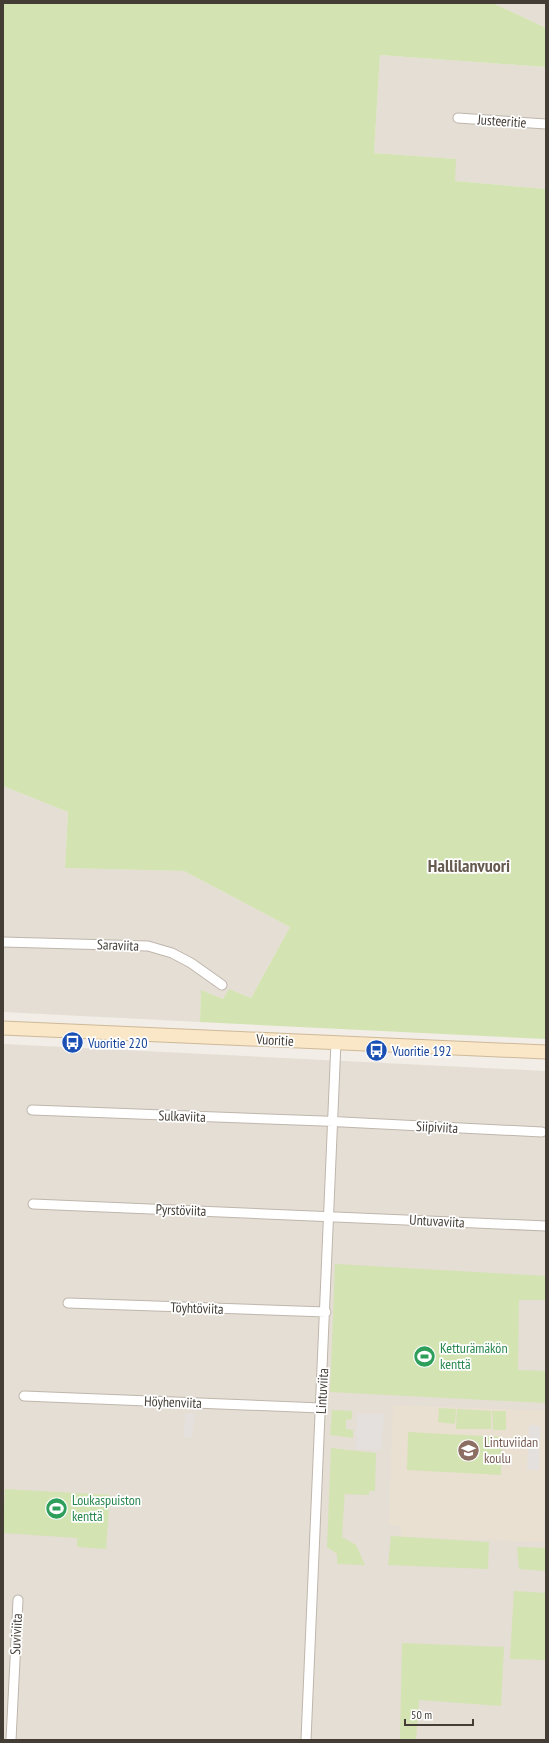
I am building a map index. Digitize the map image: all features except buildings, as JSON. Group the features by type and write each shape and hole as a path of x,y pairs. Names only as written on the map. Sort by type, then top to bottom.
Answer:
{"street":[{"name":"Justeeritie","path":"458,118 546,124"},
{"name":"Saraviita","path":"3,942 148,946 172,953 222,985"},
{"name":"Vuoritie","path":"3,1028 546,1052"},
{"name":"Lintuviita","path":"306,1740 326,1312 328,1216 336,1042"},
{"name":"Sulkaviita","path":"32,1110 332,1121"},
{"name":"Siipiviita","path":"332,1121 542,1132"},
{"name":"Pyrstöviita","path":"33,1204 328,1216"},
{"name":"Untuvaviita","path":"328,1216 546,1226"},
{"name":"Töyhtöviita","path":"68,1303 326,1312"},
{"name":"Höyhenviita","path":"24,1396 321,1408"},
{"name":"Suviviita","path":"11,1740 18,1600"}],"shaded area":[{"path":"493,3 546,3 546,28"},
{"path":"380,55 546,67 546,189 455,181 455,159 374,153"},
{"path":"3,786 68,812 65,868 184,871 290,927 251,998 229,989 223,999 201,990 200,1022 3,1012"},
{"path":"3,1044 546,1071 546,1740 3,1740"},
{"name":"Lintuviidan koulu","path":"393,1405 546,1411 544,1542 401,1537 401,1525 389,1525"},
{"path":"185,1413 194,1414 192,1437 184,1437"},
{"path":"357,1414 384,1414 381,1450 356,1449"},
{"path":"529,1425 540,1426 539,1470 527,1470"}],"green space":[{"path":"3,3 493,3 546,28 546,67 380,55 374,153 456,159 455,181 546,189 546,1039 200,1022 201,990 223,999 229,989 251,998 290,927 184,871 65,868 68,812 3,786"},
{"path":"335,1264 546,1276 546,1300 519,1300 518,1370 546,1371 546,1403 330,1392"},
{"path":"439,1408 456,1409 455,1424 438,1422"},
{"path":"457,1409 491,1411 491,1429 456,1429"},
{"path":"332,1410 352,1411 352,1419 346,1420 346,1429 353,1430 353,1438 330,1435"},
{"path":"492,1411 506,1411 506,1430 493,1430"},
{"path":"408,1432 502,1437 501,1475 407,1470"},
{"path":"331,1448 376,1453 375,1491 369,1491 369,1495 345,1494 345,1489 342,1537 356,1545 365,1565 337,1564 337,1554 327,1547"},
{"name":"Loukaspuiston kenttä","path":"5,1489 110,1495 106,1549 77,1547 77,1538 3,1533"},
{"path":"391,1536 489,1542 488,1569 388,1565"},
{"path":"517,1547 546,1548 546,1571 519,1569"},
{"path":"514,1591 546,1593 546,1660 510,1659"},
{"path":"402,1643 504,1647 501,1706 419,1700 416,1740 400,1739"}],"place":[{"name":"Vuoritie 220","path":"73,1043"},
{"name":"Vuoritie 192","path":"377,1051"},
{"name":"Ketturämäkön kenttä","path":"424,1356"},
{"name":"Lintuviidan koulu","path":"469,1450"},
{"name":"Loukaspuiston kenttä","path":"56,1508"}],"district":[{"name":"Hallilanvuori","path":"469,865"}]}
